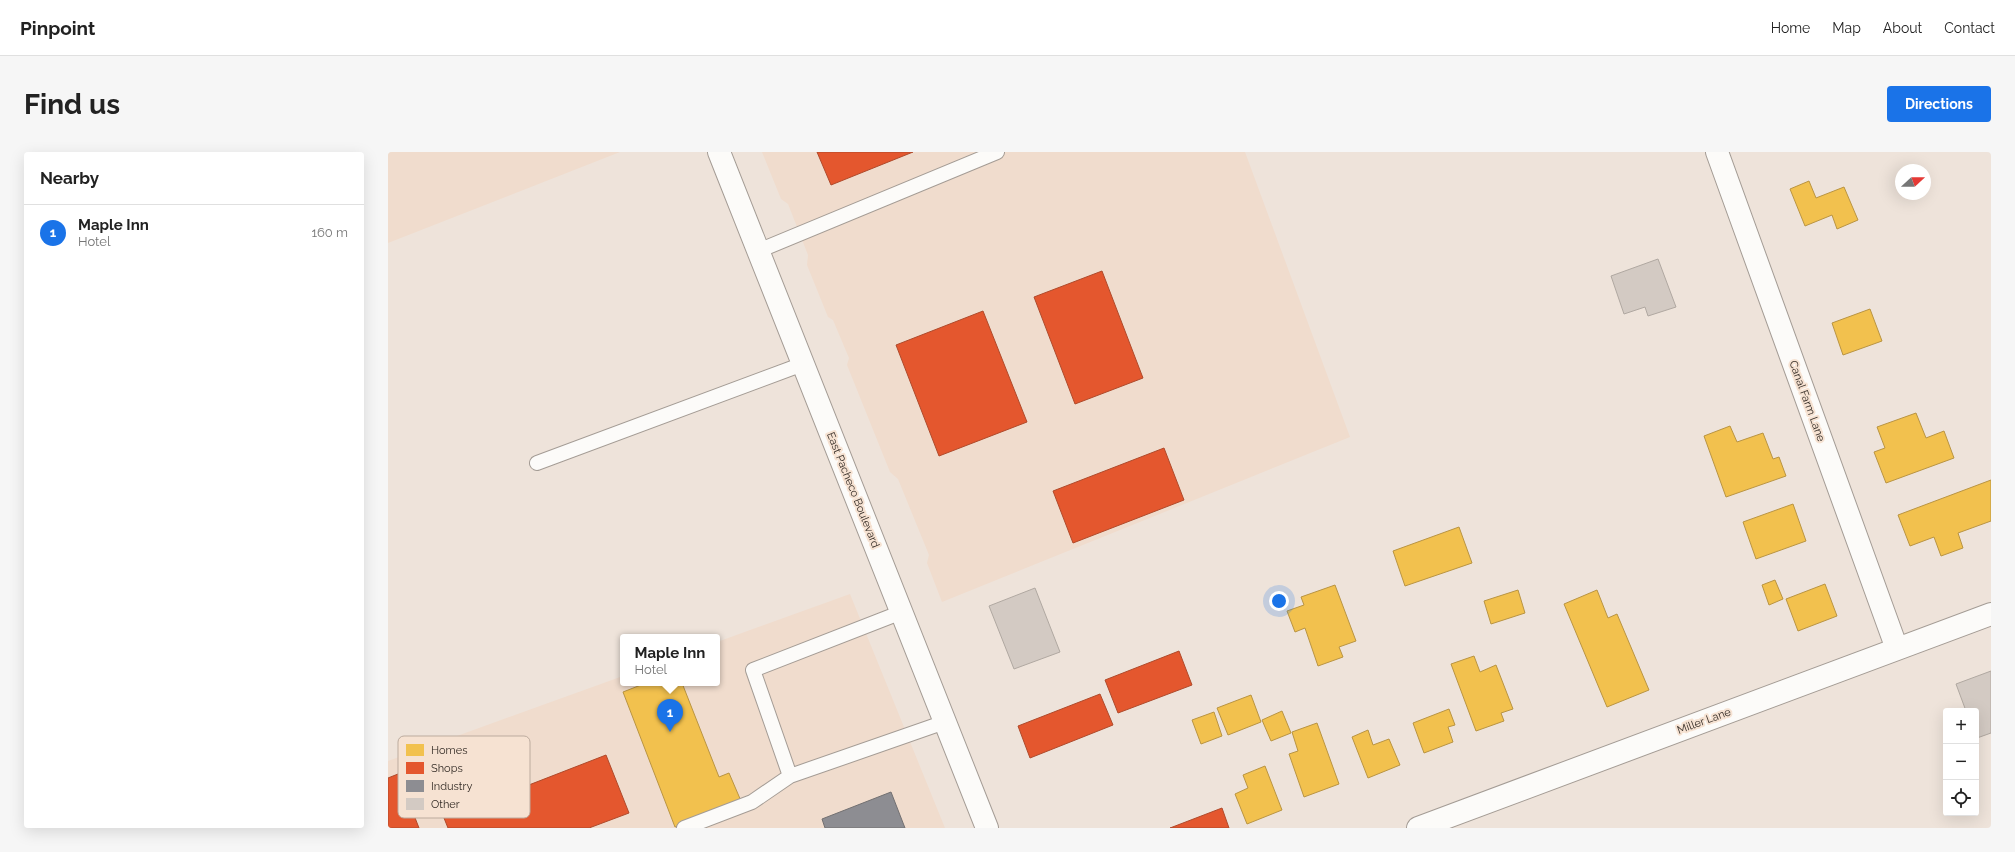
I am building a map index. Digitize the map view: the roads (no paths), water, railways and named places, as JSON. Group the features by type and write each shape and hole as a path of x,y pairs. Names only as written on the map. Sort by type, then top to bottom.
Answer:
{"main road":[{"name":"East Pacheco Boulevard","path":"719,152 987,828"},
{"name":"Canal Farm Lane","path":"1717,152 1897,649"},
{"name":"Miller Lane","path":"1418,828 1991,614"}],"lane":[{"path":"758,250 997,152"},
{"path":"538,463 803,364"},
{"path":"790,776 753,670 902,612"},
{"path":"684,828 752,802 790,776 945,722"}],"place":[{"name":"Maple Inn","path":"670,732"}]}
